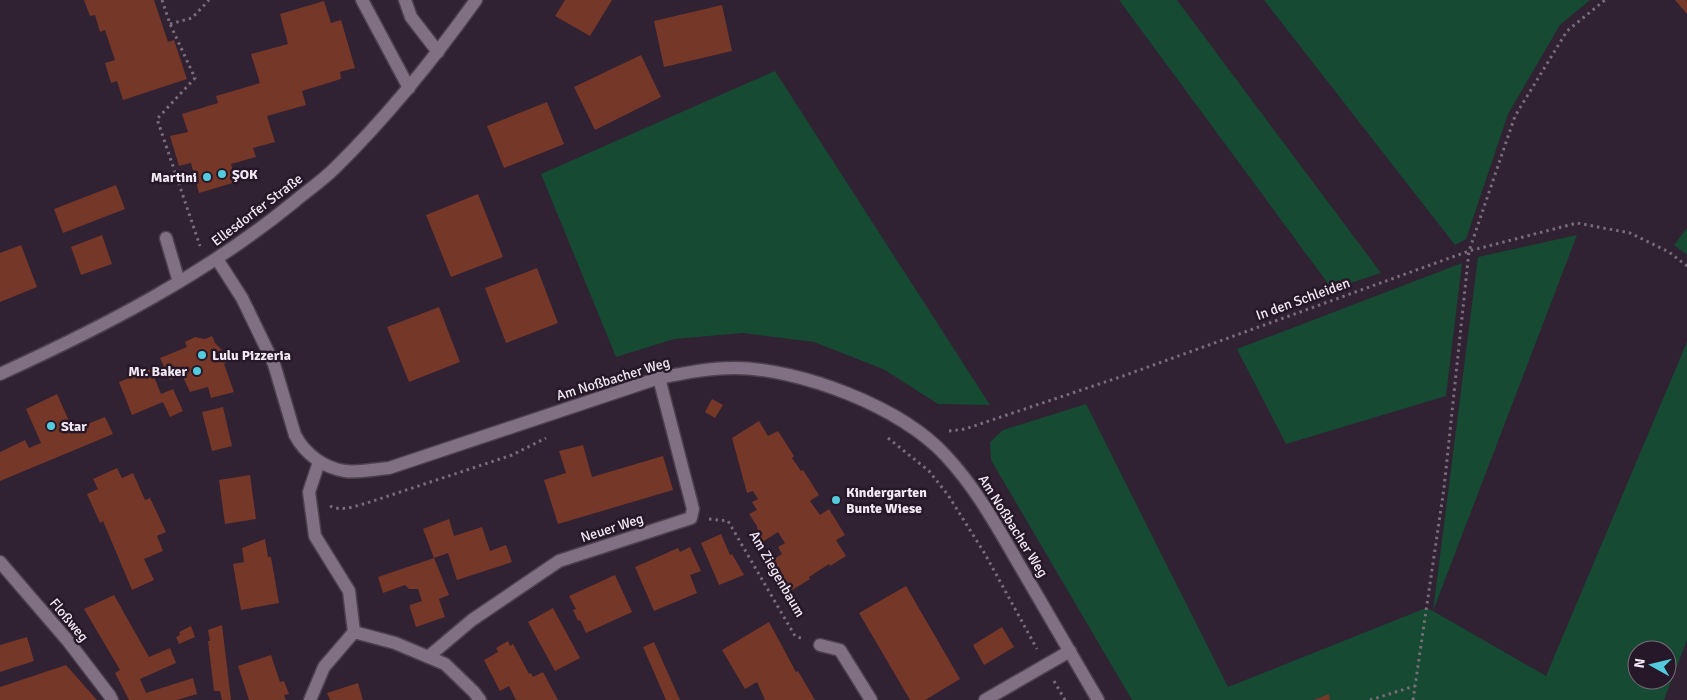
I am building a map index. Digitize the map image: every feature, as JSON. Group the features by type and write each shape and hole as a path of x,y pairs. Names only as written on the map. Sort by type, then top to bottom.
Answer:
{"street":[{"path":"362,0 409,88"},
{"path":"405,0 411,17 438,52"},
{"name":"Ellesdorfer Straße","path":"0,374 59,347 179,282 267,224 334,169 409,88 476,0"},
{"path":"166,238 179,282"},
{"name":"Am Noßbacher Weg","path":"211,262 242,298 274,364 300,446 325,466 346,472 389,468 659,378 702,370 735,368 768,371 807,378 880,408 922,433 946,455 967,480 1098,700"},
{"path":"659,378 693,510 690,518"},
{"path":"310,700 324,667 354,632 349,591 315,536 310,492 319,462"},
{"name":"Neuer Weg","path":"428,657 472,620 559,561 690,518"},
{"name":"Floßweg","path":"0,562 68,641 112,700"},
{"path":"354,632 395,643 445,664 480,700"},
{"path":"820,645 840,650 871,700"},
{"path":"985,700 1070,651"}],"path":[{"path":"162,0 170,24 195,78 157,119 211,262"},
{"path":"170,24 192,18 209,0"},
{"path":"1413,700 1444,488 1469,251 1515,116 1567,31 1605,0"},
{"name":"In den Schleiden","path":"922,433 965,429 1123,376 1469,251 1577,223 1630,233 1669,252 1687,266"},
{"path":"310,492 333,508 346,509 512,455 549,436"},
{"path":"887,436 929,471 948,495 985,554 1065,700"},
{"name":"Am Ziegenbaum","path":"690,518 728,521 795,636 820,645"},
{"path":"1370,700 1415,686"}],"green space":[{"path":"1119,0 1177,0 1381,273 1332,289"},
{"path":"1264,0 1590,0 1560,25 1508,114 1466,239 1455,245"},
{"path":"775,71 990,405 938,404 883,369 814,342 743,333 674,339 616,357 541,174"},
{"path":"1687,228 1687,255 1674,245"},
{"path":"1577,235 1433,611 1478,257"},
{"path":"1462,263 1446,396 1286,444 1237,349"},
{"path":"1687,342 1687,640 1677,666 1677,640 1627,640 1627,690 1668,690 1664,700 1132,700 991,460 990,442 1003,430 1086,404 1228,687 1426,608 1546,676"}],"building":[{"path":"84,0 154,0 168,42 174,40 187,79 123,100 117,81 111,83 105,63 115,60 105,30 100,32 95,15 90,16"},
{"path":"565,0 612,0 590,36 555,16"},
{"path":"1675,0 1687,0 1687,14"},
{"path":"324,1 331,23 341,20 355,68 340,72 341,79 302,91 306,105 267,116 275,142 253,148 256,157 231,164 236,182 199,193 191,163 179,166 170,136 188,132 182,114 218,103 216,96 260,83 251,54 288,44 280,14"},
{"path":"722,5 732,51 664,67 654,21"},
{"path":"641,55 661,97 595,130 574,87"},
{"path":"547,102 564,144 504,168 487,126"},
{"path":"116,185 125,209 63,233 54,209"},
{"path":"478,194 503,257 451,277 426,215"},
{"path":"102,235 112,264 81,275 71,247"},
{"path":"21,245 37,287 0,302 0,253"},
{"path":"537,268 558,323 506,343 485,288"},
{"path":"439,307 460,362 409,382 387,327"},
{"path":"212,336 229,361 224,364 234,392 211,398 208,387 190,392 182,375 170,380 160,358 187,347 185,342 195,337 205,339"},
{"path":"151,369 161,394 173,389 183,411 170,417 163,402 132,415 119,382"},
{"path":"57,394 73,430 105,417 113,434 0,481 0,452 25,440 29,448 41,443 26,409"},
{"path":"712,399 723,405 715,418 705,412"},
{"path":"223,407 232,446 212,451 202,412"},
{"path":"759,421 768,436 778,431 794,456 792,458 801,471 803,470 819,495 810,501 820,515 829,509 845,535 836,540 846,556 830,566 829,564 789,592 770,562 782,554 778,547 785,543 778,532 761,543 757,526 749,514 757,510 752,502 758,499 753,491 747,493 732,438"},
{"path":"583,445 592,477 663,456 673,490 558,524 544,480 566,473 559,451"},
{"path":"117,468 122,478 133,473 145,500 150,498 166,532 157,536 163,551 144,559 154,580 132,590 103,521 100,523 87,494 98,489 93,479"},
{"path":"250,475 256,519 225,524 219,480"},
{"path":"449,519 454,536 482,527 490,551 506,545 512,562 457,580 448,553 434,558 423,529"},
{"path":"721,534 730,555 732,554 744,575 719,585 701,543"},
{"path":"265,539 268,557 271,557 279,603 241,610 233,564 244,562 242,548"},
{"path":"690,547 701,571 690,575 697,593 654,611 635,567 678,548 680,552"},
{"path":"434,558 449,595 439,599 445,617 416,627 410,605 422,601 418,589 409,589 405,585 383,593 378,577"},
{"path":"615,575 632,612 586,633 580,620 578,621 573,610 576,609 569,596"},
{"path":"906,586 960,679 925,700 910,700 859,613"},
{"path":"114,595 149,657 170,648 176,663 140,679 146,693 193,678 197,694 177,700 129,700 115,673 120,670 84,609"},
{"path":"553,608 580,658 555,671 528,622"},
{"path":"769,622 796,672 798,671 815,700 765,700 757,682 745,689 722,650"},
{"path":"222,625 231,700 222,700 220,691 214,691 208,641 210,641 208,630"},
{"path":"191,626 195,637 179,644 176,637 180,635 179,632"},
{"path":"1002,627 1014,647 984,665 973,645"},
{"path":"27,637 34,661 0,672 0,645"},
{"path":"508,641 510,646 513,644 529,674 531,673 533,677 543,672 558,700 516,700 509,686 500,691 484,660 498,652 496,648"},
{"path":"654,642 680,700 666,700 643,647"},
{"path":"271,655 280,682 284,681 289,694 284,695 286,700 249,700 238,666"},
{"path":"66,665 97,700 0,700 0,687"},
{"path":"358,683 363,700 330,700 327,693"},
{"path":"1329,694 1330,700 1314,700"}],"place":[{"name":"ŞOK","path":"222,174"},
{"name":"Martini","path":"207,177"},
{"name":"Lulu Pizzeria","path":"202,355"},
{"name":"Mr. Baker","path":"197,371"},
{"name":"Star","path":"51,426"},
{"name":"Kindergarten Bunte Wiese","path":"836,500"}]}
